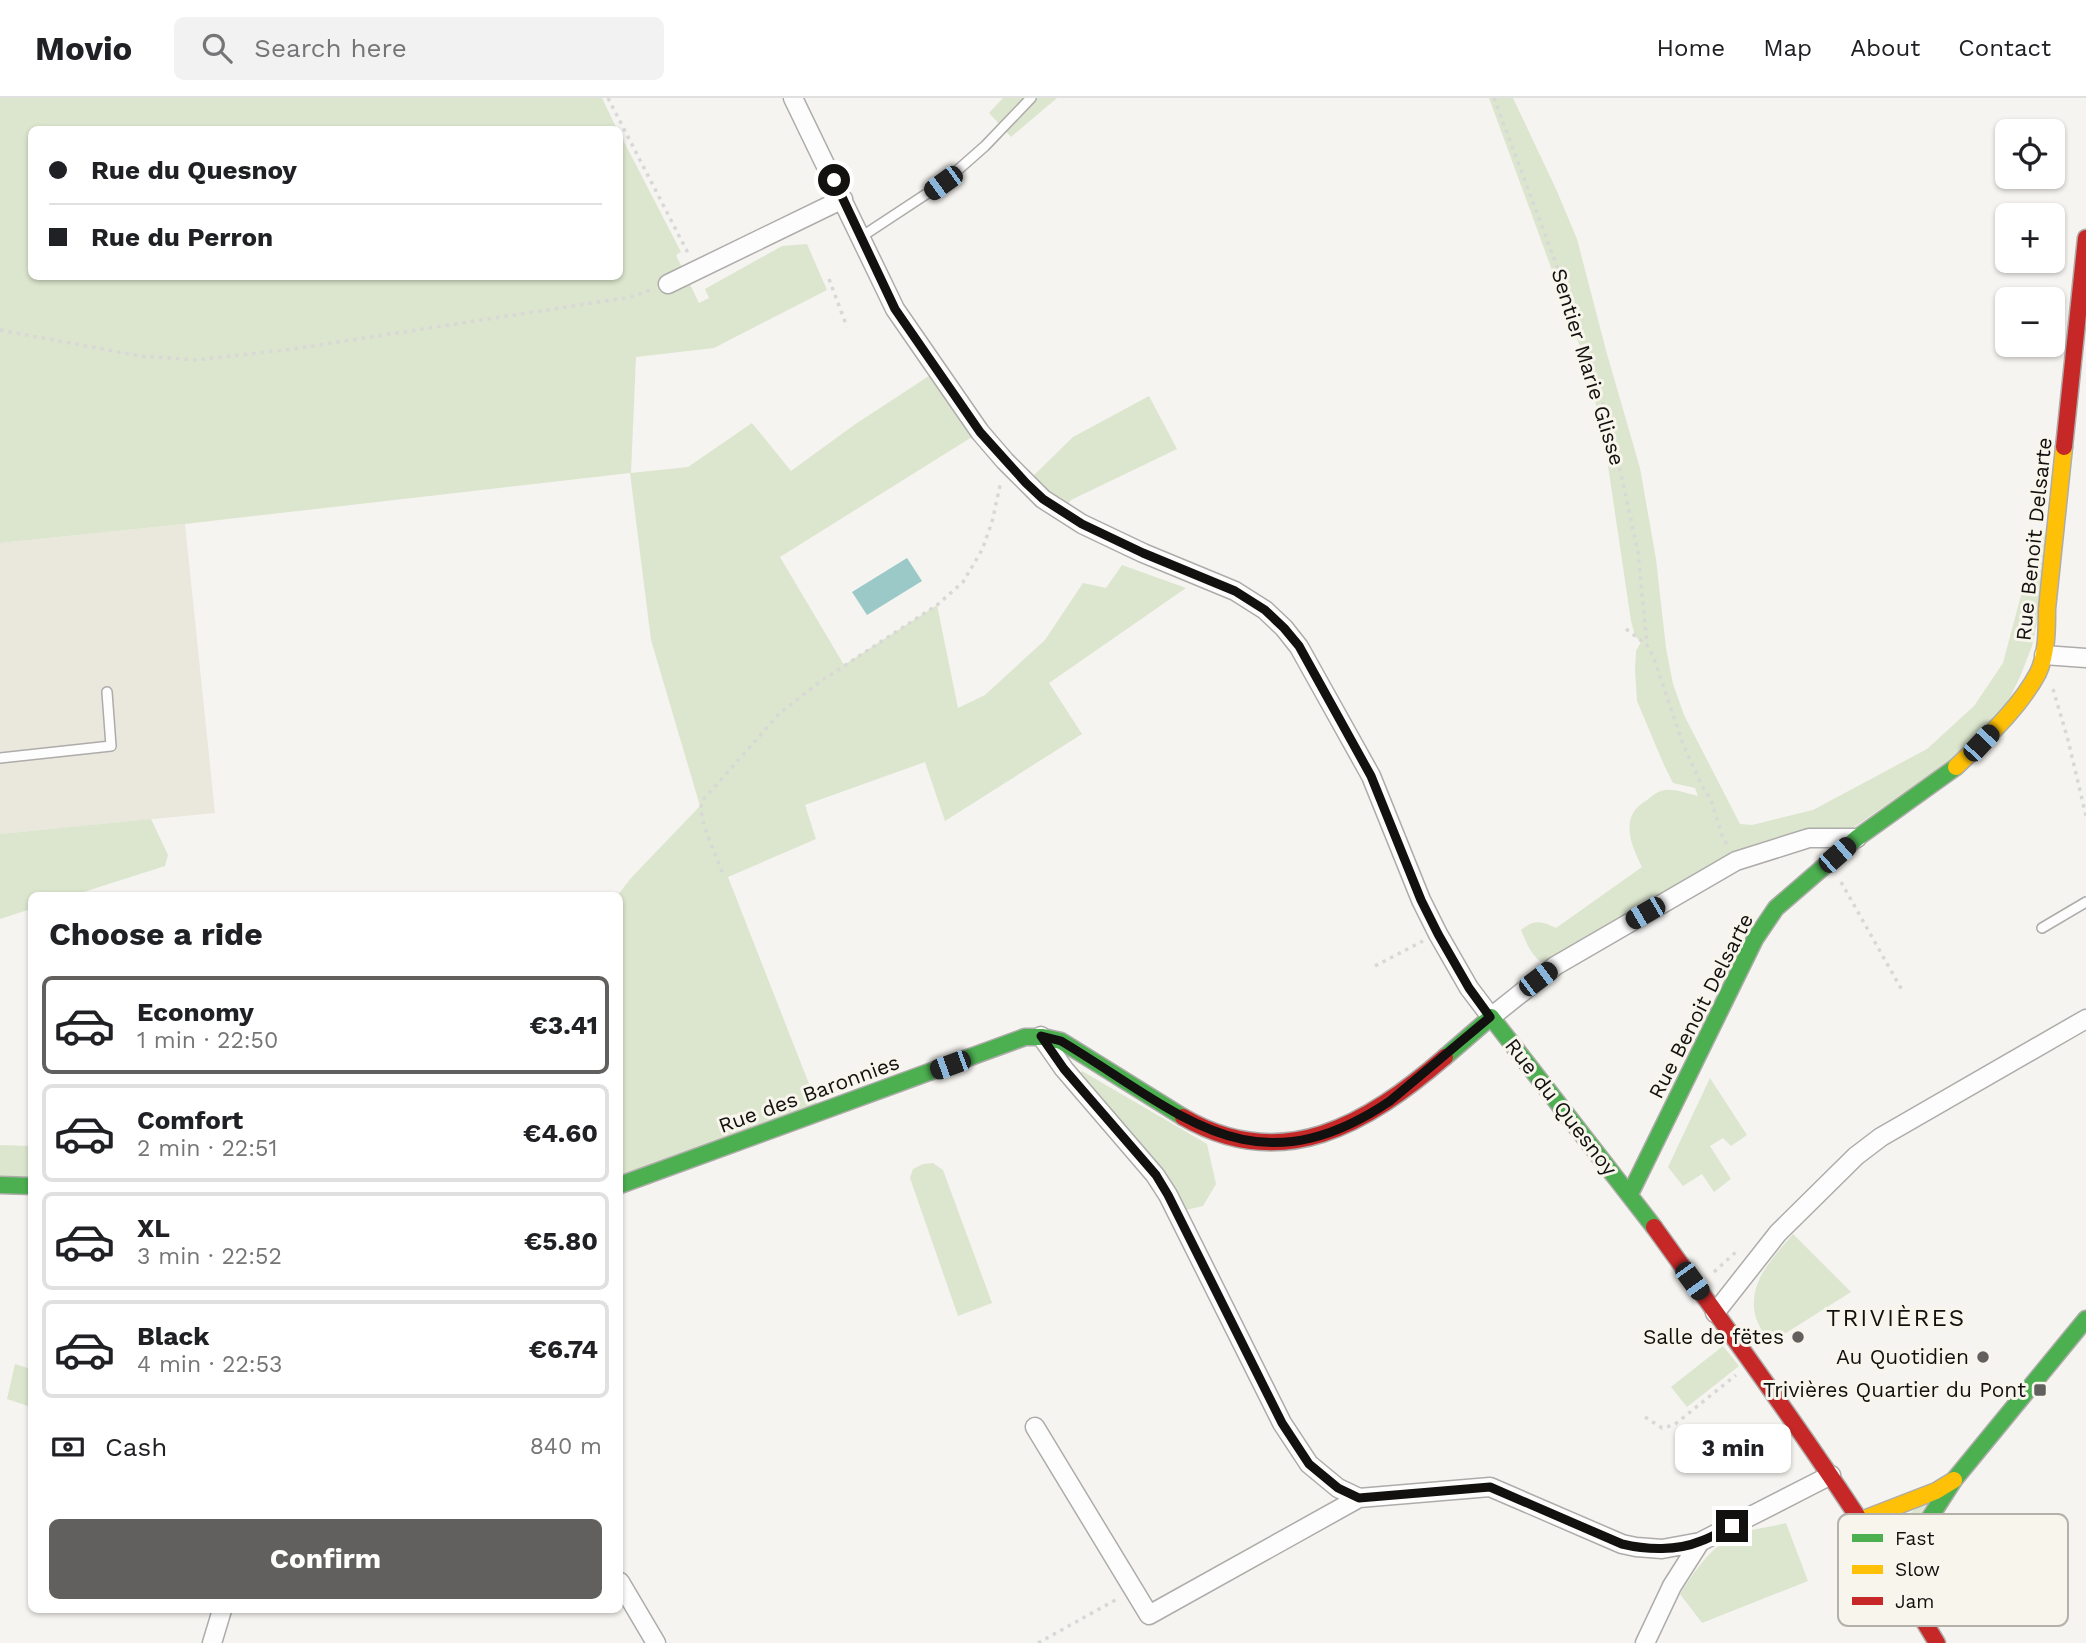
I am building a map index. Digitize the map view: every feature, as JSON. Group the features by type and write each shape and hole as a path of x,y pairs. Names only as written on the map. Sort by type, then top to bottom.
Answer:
{"street":[{"name":"Rue du Quesnoy","path":"793,98 895,309 980,432 1005,461 1043,499 1082,524 1235,591 1265,610 1299,646 1371,776 1421,900 1469,988 1630,1195 1857,1514"},
{"path":"668,284 843,199"},
{"name":"Rue Benoit Delsarte","path":"1630,1195 1755,939 1776,908 1857,838 1929,788 1968,756 2022,697 2035,676 2044,655 2079,381 2085,248"},
{"path":"2044,655 2086,658"},
{"path":"1041,1036 1061,1041 1205,1129 1234,1138 1276,1143 1325,1136 1354,1124 1390,1101 1555,966 1736,861 1809,838 1857,838"},
{"path":"1715,1313 1778,1233 1856,1156 1881,1137 2086,1020"},
{"path":"1041,1036 1064,1069 1156,1175 1282,1423 1299,1450 1309,1464 1338,1488 1359,1498"},
{"name":"Rue des Baronnies","path":"623,1184 1026,1037 1041,1036"},
{"path":"0,1185 28,1186"},
{"path":"1932,1514 1954,1480 2086,1319"},
{"path":"1035,1427 1149,1615 1359,1498 1490,1487 1622,1544 1662,1549 1700,1542 1830,1475"},
{"path":"1857,1514 1936,1491 1954,1480"},
{"path":"1645,1643 1672,1586 1700,1542"},
{"path":"623,1587 656,1643"},
{"path":"212,1643 221,1613"},
{"name":"Rue du Quesnoy","path":"1927,1626 1937,1643"}],"lane":[{"path":"861,237 943,183 985,146 1031,98"},
{"path":"0,758 111,746 107,692"},
{"path":"2042,928 2086,902"}],"path":[{"path":"608,98 622,126"},
{"name":"Sentier Marie Glisse","path":"1494,98 1576,317 1612,433 1638,552 1647,645"},
{"path":"623,127 689,255 700,263 710,264"},
{"path":"829,279 847,327"},
{"path":"0,330 140,356 196,360 293,349 631,297 668,284"},
{"path":"722,872 703,819 702,801 780,713 821,681 947,598 962,582 982,550 992,522 1005,461"},
{"path":"1626,629 1647,645 1653,656 1683,744 1711,800 1722,835 1736,861"},
{"path":"2035,676 2054,690 2086,816"},
{"path":"1838,877 1903,992"},
{"path":"1375,966 1438,934"},
{"path":"1714,1272 1741,1247"},
{"path":"1645,1417 1662,1428 1674,1425 1752,1363"},
{"path":"1038,1643 1134,1590"}],"shaded area":[{"path":"185,524 215,813 0,834 0,543"}],"green space":[{"path":"0,98 602,98 616,126 28,126 28,280 623,280 623,140 681,252 676,255 699,303 709,298 705,289 782,246 807,244 827,290 714,348 636,357 631,473 688,467 752,423 791,471 854,425 938,370 980,432 780,557 844,665 937,605 958,708 985,695 1045,640 1083,583 1106,588 1122,565 1186,588 1049,683 1082,734 945,821 925,762 805,805 816,839 728,877 820,1112 623,1184 623,892 620,892 700,806 651,640 630,473 0,543"},
{"path":"1003,98 1057,98 1011,137 989,113"},
{"path":"1489,98 1513,98 1577,239 1640,468 1673,684 1684,715 1740,824 1752,825 1813,810 1927,749 1974,706 2003,663 2037,535 2056,535 2032,646 1994,730 1853,828 1793,835 1544,964 1527,945 1521,930 1538,922 1556,928 1642,867 1630,831 1630,822 1638,806 1661,791 1678,791 1698,796 1695,788 1673,783 1637,701 1636,651 1641,642 1635,636 1631,621 1603,432 1582,352"},
{"path":"1149,396 1177,449 1071,500 1062,511 1026,483 1073,437"},
{"path":"151,819 168,855 165,866 84,892 28,892 28,910 0,919 0,834"},
{"path":"1082,1071 1207,1144 1216,1184 1203,1206 1177,1212 1075,1081"},
{"path":"1710,1078 1747,1135 1731,1146 1723,1138 1710,1146 1731,1179 1714,1192 1702,1174 1683,1186 1668,1167"},
{"path":"0,1145 28,1146 28,1186 0,1185"},
{"path":"933,1163 943,1170 992,1303 958,1316 910,1178 913,1169"},
{"path":"1793,1234 1851,1292 1770,1343 1756,1318 1755,1293 1763,1272"},
{"path":"1723,1346 1739,1366 1687,1407 1671,1387"},
{"path":"15,1364 28,1368 28,1406 7,1399"},
{"path":"1922,1503 1927,1503 1920,1514 1909,1514"},
{"path":"1786,1523 1808,1581 1702,1623 1680,1594 1700,1564 1733,1536"}],"water":[{"path":"907,558 922,581 867,615 852,592"}],"traffic: fast":[{"path":"1630,1194 1755,939 1776,908 1857,838 1956,767"},
{"path":"1445,1057 1491,1017 1654,1227"},
{"path":"623,1184 1025,1037 1061,1041 1183,1117"},
{"path":"0,1185 28,1186"},
{"path":"1932,1514 1954,1480 2086,1319"}],"traffic: slow":[{"path":"1956,767 2011,711 2041,666 2046,641 2064,447"},
{"path":"1877,1514 1936,1491 1954,1480"}],"traffic: jam":[{"path":"2064,447 2086,238"},
{"path":"1183,1117 1220,1134 1255,1142 1289,1141 1322,1134 1354,1121 1385,1103 1445,1057"},
{"path":"1654,1227 1856,1514"},
{"path":"1927,1626 1937,1643"}],"place":[{"name":"Salle de fëtes","path":"1798,1337"},
{"name":"Au Quotidien","path":"1983,1357"},
{"name":"Trivières Quartier du Pont","path":"2040,1390"}],"district":[{"name":"TRIVIÈRES","path":"1896,1318"}],"route":[{"path":"834,180 895,309 980,432 1026,483 1043,499 1082,524 1235,591 1265,610 1299,646 1371,776 1421,900 1438,934 1469,988 1490,1017 1390,1101 1354,1124 1325,1136 1276,1143 1234,1138 1205,1129 1061,1041 1041,1036 1064,1069 1156,1175 1282,1423 1299,1450 1309,1464 1338,1488 1359,1498 1490,1487 1622,1544 1636,1547 1662,1549 1700,1542 1732,1526"}]}
